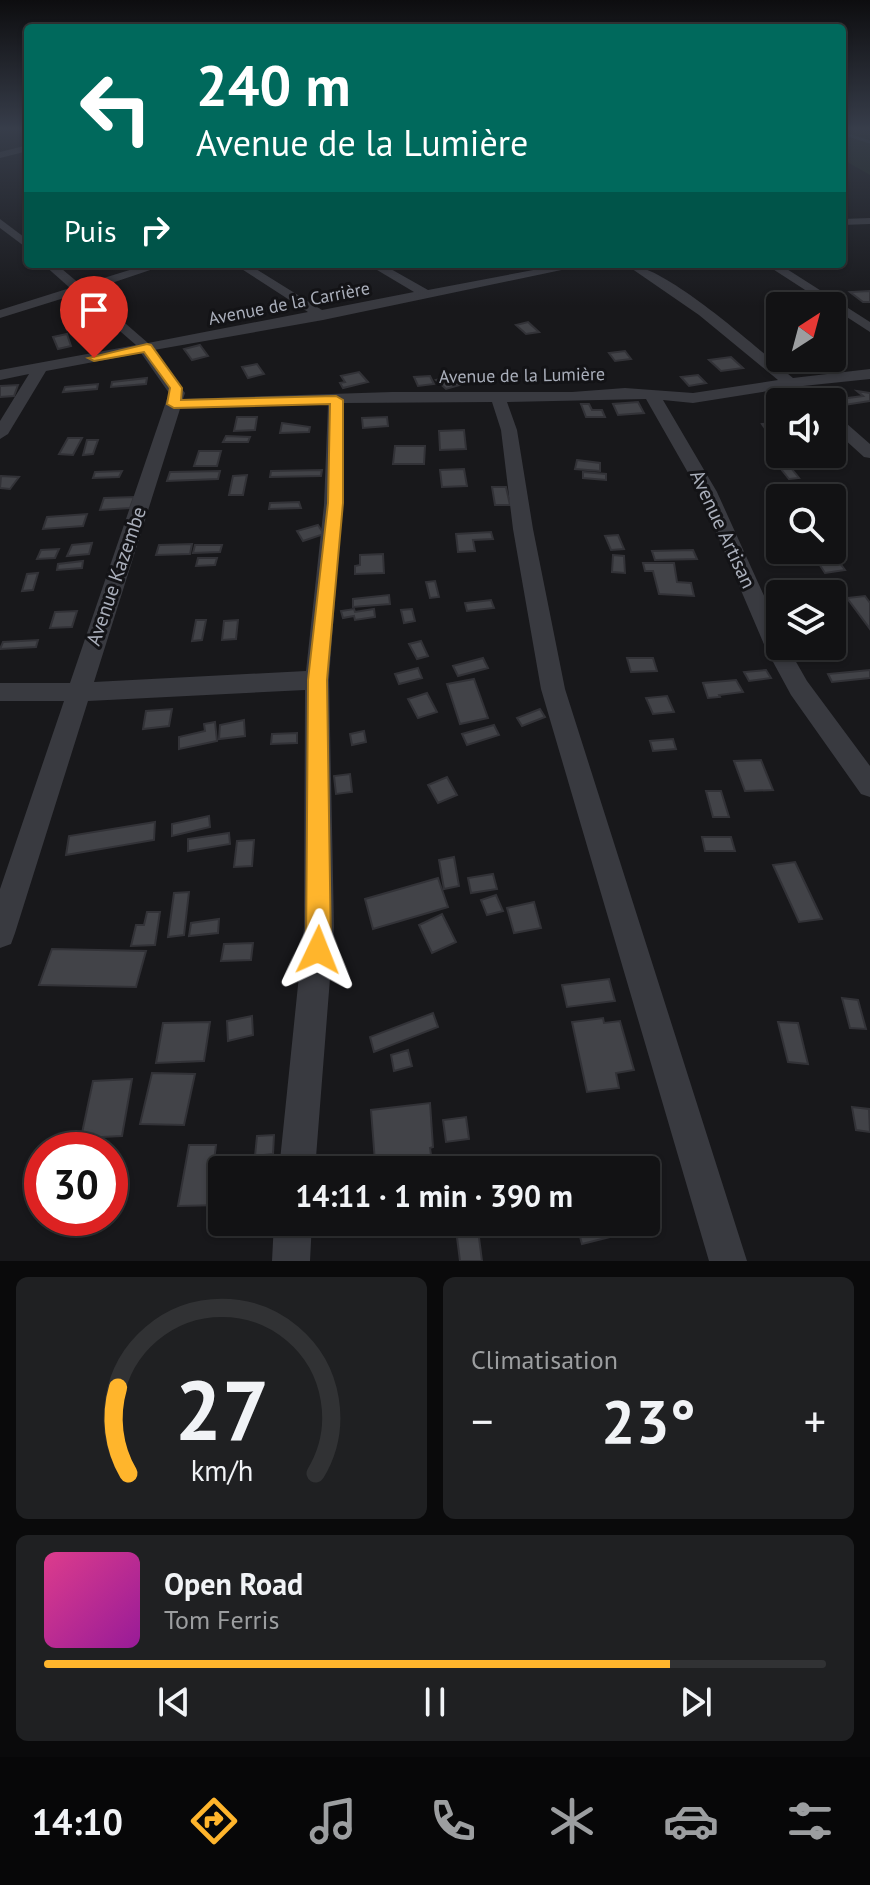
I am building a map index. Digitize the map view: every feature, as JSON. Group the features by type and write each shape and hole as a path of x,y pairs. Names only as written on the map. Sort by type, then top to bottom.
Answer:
{"street":[{"path":"0,222 24,243"},
{"path":"846,222 868,222"},
{"path":"54,268 147,348 176,388 174,404"},
{"path":"0,314 148,268"},
{"path":"246,268 323,316"},
{"path":"380,268 426,294"},
{"name":"Avenue de la Carrière","path":"0,375 563,268"},
{"path":"637,268 704,312 797,388"},
{"path":"777,268 870,328"},
{"path":"0,434 41,367"},
{"name":"Avenue de la Lumière","path":"174,404 651,394 704,398 870,374"},
{"name":"Avenue Artisan","path":"651,394 708,492 777,649 799,688 870,786"},
{"path":"498,397 509,430 523,529 553,689 728,1261"},
{"path":"298,1156 303,1080 317,979 320,891 317,680 336,503 336,400"},
{"name":"Avenue Kazembe","path":"0,933 46,796 76,692 174,404"},
{"path":"846,432 870,453"},
{"path":"0,692 76,692 317,680"},
{"path":"291,1261 292,1236"}],"building":[{"path":"870,291 870,302 863,302 850,292"},
{"path":"83,316 88,326 67,330 63,320"},
{"path":"528,322 539,332 526,334 516,325"},
{"path":"67,334 71,346 58,349 53,337"},
{"path":"200,345 208,356 192,360 184,349"},
{"path":"625,351 631,359 615,361 609,353"},
{"path":"731,357 743,368 721,371 709,360"},
{"path":"257,364 264,374 248,378 242,367"},
{"path":"359,372 368,382 343,388 340,383 345,382 341,376"},
{"path":"453,375 463,384 446,389 436,380"},
{"path":"698,375 706,383 689,386 681,377"},
{"path":"430,376 434,384 418,386 414,377"},
{"path":"147,378 146,384 111,387 112,382"},
{"path":"98,384 97,389 63,392 65,387"},
{"path":"18,385 14,396 0,397 0,386"},
{"path":"857,391 870,393 870,401 846,405 846,398 863,396"},
{"path":"638,402 644,413 618,415 613,404"},
{"path":"581,404 589,404 592,410 602,410 605,417 586,417"},
{"path":"237,417 257,417 255,430 234,431"},
{"path":"387,417 388,426 363,428 362,418"},
{"path":"282,423 310,427 309,432 280,433"},
{"path":"464,430 466,449 440,450 439,431"},
{"path":"226,436 250,437 248,442 223,442"},
{"path":"68,438 82,438 73,455 59,454"},
{"path":"87,440 98,440 93,454 83,455"},
{"path":"395,446 425,446 424,464 393,464"},
{"path":"199,451 221,451 217,466 194,466"},
{"path":"577,460 600,463 600,471 575,469"},
{"path":"780,468 791,468 799,478 789,479"},
{"path":"464,469 467,486 442,487 440,470"},
{"path":"322,470 321,476 270,477 271,471"},
{"path":"122,471 119,477 93,478 95,472"},
{"path":"220,471 218,479 167,481 170,472"},
{"path":"583,472 606,474 606,480 583,478"},
{"path":"247,475 243,495 229,495 233,476"},
{"path":"1,476 19,477 10,489 0,488"},
{"path":"492,487 506,487 510,505 495,505"},
{"path":"134,497 130,508 100,510 104,498"},
{"path":"299,502 301,508 269,509 270,503"},
{"path":"87,514 83,526 43,529 47,517"},
{"path":"318,525 324,534 303,541 297,531"},
{"path":"491,532 493,539 473,540 475,551 458,552 456,534"},
{"path":"618,535 624,549 611,550 605,536"},
{"path":"92,543 89,554 67,556 72,545"},
{"path":"192,544 190,554 156,555 159,545"},
{"path":"195,545 222,545 220,552 193,553"},
{"path":"59,549 55,558 37,559 41,550"},
{"path":"693,550 697,559 655,560 652,551"},
{"path":"383,554 384,573 355,574 355,566 360,565 360,555"},
{"path":"613,555 624,556 625,573 612,572"},
{"path":"198,558 217,558 215,565 196,566"},
{"path":"83,561 82,568 57,570 58,564"},
{"path":"643,563 674,563 677,582 691,583 694,596 659,594 653,571 645,571"},
{"path":"819,564 840,564 845,570 825,573"},
{"path":"38,573 33,590 22,591 27,574"},
{"path":"435,581 439,597 430,598 426,582"},
{"path":"389,595 390,604 353,607 353,599"},
{"path":"865,596 870,603 870,629 847,598"},
{"path":"491,600 494,608 467,611 465,603"},
{"path":"354,609 355,612 374,609 375,617 343,618 341,611"},
{"path":"412,609 415,621 404,623 401,610"},
{"path":"77,611 72,627 50,628 55,612"},
{"path":"196,620 206,620 202,640 192,641"},
{"path":"238,620 236,639 222,640 224,621"},
{"path":"38,640 36,647 0,649 3,642"},
{"path":"421,641 428,656 417,659 409,644"},
{"path":"483,658 488,668 458,676 453,666"},
{"path":"627,658 653,658 657,671 631,672"},
{"path":"418,668 422,678 399,684 395,674"},
{"path":"766,670 771,678 749,681 744,672"},
{"path":"870,670 870,678 832,682 828,674"},
{"path":"474,679 488,718 460,724 447,684"},
{"path":"736,680 743,692 708,698 703,683"},
{"path":"427,693 437,712 418,718 408,699"},
{"path":"667,696 674,712 653,714 646,698"},
{"path":"172,709 169,726 143,729 146,711"},
{"path":"540,709 545,717 522,726 517,718"},
{"path":"244,720 245,736 219,739 220,725"},
{"path":"215,722 217,741 179,749 179,737 205,731 204,724"},
{"path":"494,725 499,735 467,745 462,734"},
{"path":"364,731 366,742 352,745 350,734"},
{"path":"297,733 297,743 271,744 272,734"},
{"path":"673,739 676,749 653,751 650,741"},
{"path":"761,760 773,790 745,791 734,761"},
{"path":"350,774 352,792 336,794 334,776"},
{"path":"447,777 457,795 438,803 428,785"},
{"path":"706,791 721,791 729,817 713,817"},
{"path":"209,816 210,827 172,836 172,824"},
{"path":"155,822 154,840 66,855 69,836"},
{"path":"229,833 230,844 188,851 188,839"},
{"path":"702,837 731,837 735,851 705,851"},
{"path":"254,840 252,866 234,867 237,841"},
{"path":"454,857 459,886 444,889 439,860"},
{"path":"795,862 822,919 799,922 773,865"},
{"path":"493,874 497,889 471,893 468,878"},
{"path":"438,878 448,907 373,929 365,899"},
{"path":"189,892 184,935 168,937 174,893"},
{"path":"496,895 503,911 487,915 481,900"},
{"path":"534,902 541,928 514,933 507,908"},
{"path":"147,912 160,912 155,945 131,946 136,925 144,925"},
{"path":"442,914 456,942 432,953 419,925"},
{"path":"219,919 218,933 189,936 191,923"},
{"path":"253,943 251,960 221,961 224,944"},
{"path":"52,949 146,951 136,987 39,985"},
{"path":"609,979 615,1001 567,1007 562,985"},
{"path":"842,998 858,1000 866,1029 850,1028"},
{"path":"433,1013 438,1027 374,1052 370,1037"},
{"path":"252,1016 253,1035 228,1041 227,1021"},
{"path":"603,1018 604,1023 620,1021 634,1070 616,1073 619,1088 587,1092 572,1022"},
{"path":"210,1022 204,1061 156,1063 163,1023"},
{"path":"778,1022 798,1023 808,1064 788,1062"},
{"path":"408,1050 412,1066 394,1071 391,1055"},
{"path":"152,1073 195,1074 184,1125 140,1124"},
{"path":"132,1079 123,1132 82,1132 93,1081"},
{"path":"430,1103 431,1155 375,1156 371,1110"},
{"path":"852,1107 869,1109 870,1132 856,1130"},
{"path":"466,1117 469,1139 446,1142 443,1120"},
{"path":"274,1135 273,1154 255,1156 257,1136"},
{"path":"189,1145 216,1145 215,1156 208,1156 208,1205 178,1206"},
{"path":"457,1236 479,1236 482,1261 460,1261"},
{"path":"580,1236 610,1236 610,1237 582,1244"}],"route":[{"path":"94,358 147,348 176,388 174,404 336,400 336,503 317,680 318,950"}]}
